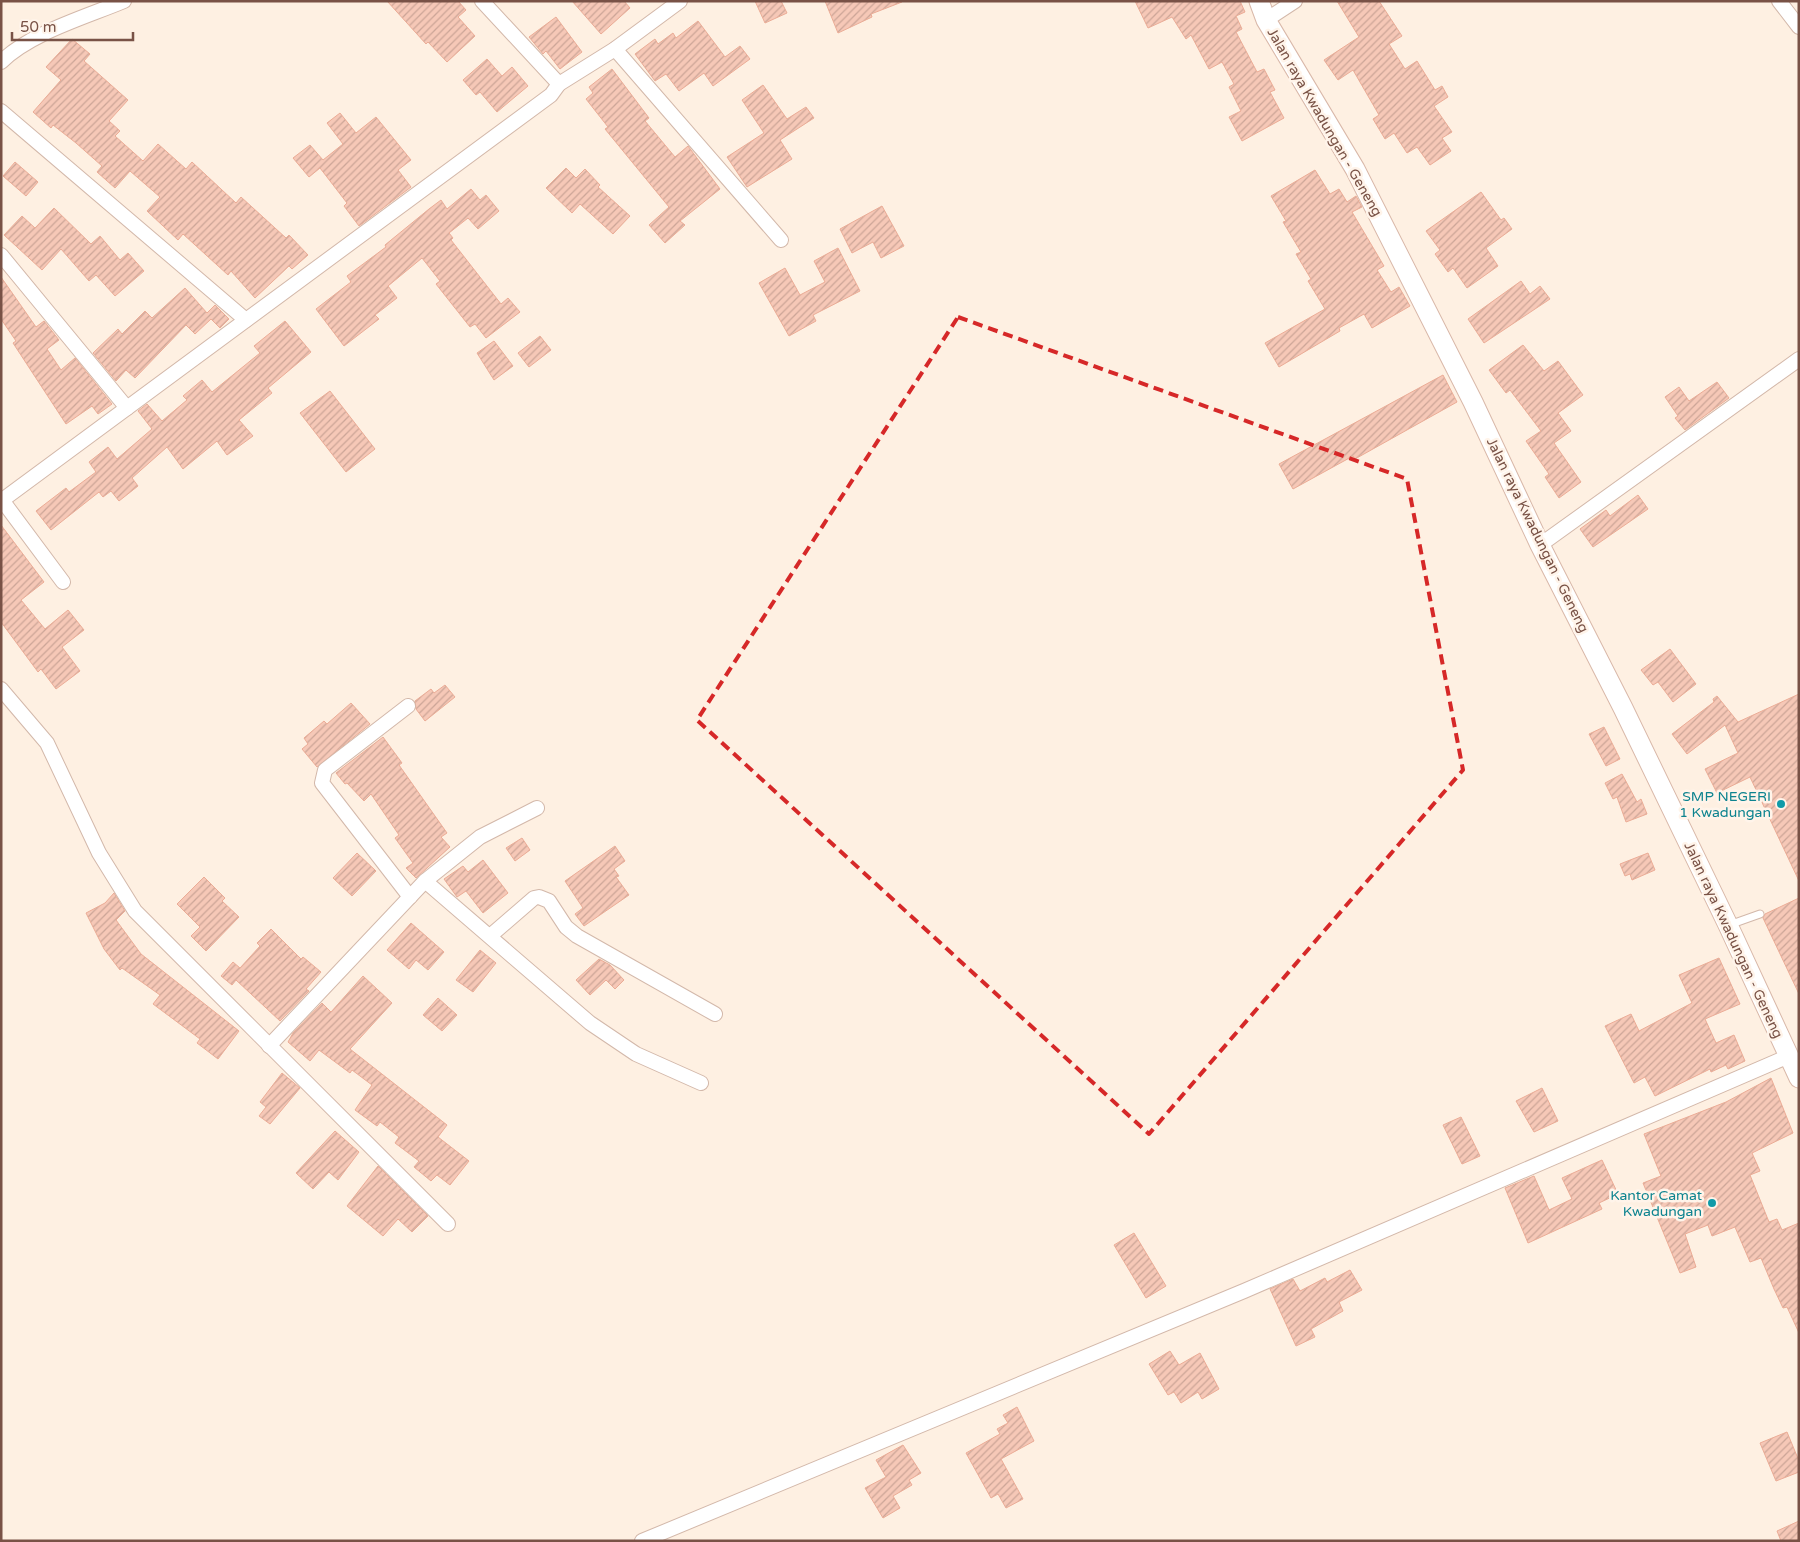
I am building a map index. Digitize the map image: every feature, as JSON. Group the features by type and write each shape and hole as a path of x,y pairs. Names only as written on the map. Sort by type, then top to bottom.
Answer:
{"main road":[{"name":"Jalan raya Kwadungan - Geneng","path":"1259,1 1266,20 1355,169 1473,402 1540,545 1623,708 1795,1067"}],"street":[{"path":"1,62 9,55 38,38 124,1"},
{"path":"482,1 558,84"},
{"path":"63,582 2,501 551,95 558,84 615,49 680,1"},
{"path":"1266,20 1295,1"},
{"path":"1779,1 1799,27"},
{"path":"615,49 781,240"},
{"path":"1,112 246,320"},
{"path":"1,255 127,408"},
{"path":"1540,545 1799,359"},
{"path":"1,689 47,743 99,853 135,911 448,1224"},
{"path":"408,706 325,770 322,783 410,897"},
{"path":"269,1046 425,882 480,837 537,808"},
{"path":"425,882 590,1023 636,1054 701,1083"},
{"path":"490,936 534,898 544,898 549,901 566,927 577,936 715,1014"},
{"path":"642,1541 1234,1295 1795,1067"}],"lane":[{"path":"1728,926 1760,914"}],"highlighted area":[{"path":"958,317 1407,479 1463,770 1149,1134 697,720"}],"building":[{"path":"387,1 458,1 466,10 458,17 475,36 447,62 428,42 426,44"},
{"path":"572,1 624,1 630,8 601,34"},
{"path":"755,1 781,1 787,13 765,23"},
{"path":"825,1 902,2 871,14 872,17 838,33"},
{"path":"1135,1 1240,1 1245,12 1236,16 1242,29 1236,32 1257,72 1264,69 1275,90 1270,92 1284,118 1242,141 1229,117 1241,111 1229,87 1234,84 1222,62 1209,69 1191,35 1186,39 1172,17 1148,28"},
{"path":"1337,1 1379,1 1402,36 1389,44 1405,69 1417,61 1435,90 1442,86 1448,97 1434,106 1452,132 1442,138 1451,151 1430,165 1417,147 1407,153 1394,133 1385,139 1373,119 1379,115 1353,70 1338,80 1324,60 1359,37"},
{"path":"556,17 582,52 560,69 546,51 543,54 529,37"},
{"path":"698,21 725,57 740,46 750,59 713,86 704,73 679,91 666,74 655,81 635,54 655,39 658,44 673,33 676,38"},
{"path":"72,39 90,54 84,61 128,100 109,121 120,131 115,136 143,161 158,144 186,169 192,162 236,203 241,197 286,238 289,235 308,255 292,269 289,266 255,298 231,271 228,275 183,234 178,240 147,211 160,197 130,171 115,188 97,172 102,166 53,125 51,128 33,112 61,80 46,67"},
{"path":"487,59 502,76 512,67 528,86 497,112 480,92 476,95 463,80"},
{"path":"612,69 649,118 645,121 675,157 688,146 720,189 680,221 685,225 665,243 649,225 669,207 605,129 608,127 586,99 593,93 589,87"},
{"path":"763,85 787,119 806,107 814,118 780,140 792,159 747,187 727,157 764,133 742,100"},
{"path":"340,113 356,133 376,117 411,160 398,170 411,187 359,226 344,206 347,203 320,168 309,177 293,158 310,145 323,160 343,144 327,123"},
{"path":"15,162 38,182 26,196 3,176"},
{"path":"566,168 576,178 585,169 600,185 598,187 630,216 613,234 580,204 572,213 546,188"},
{"path":"1315,170 1330,194 1339,189 1347,202 1356,196 1362,207 1352,212 1384,266 1377,270 1391,292 1399,287 1410,306 1372,328 1364,314 1339,328 1340,331 1279,367 1265,343 1325,309 1308,281 1311,279 1296,254 1301,252 1283,222 1286,221 1271,196"},
{"path":"471,189 480,200 486,195 499,211 478,229 468,218 449,233 453,238 451,240 501,304 508,298 520,312 486,338 475,324 470,327 436,284 440,281 422,258 388,286 397,298 375,315 379,319 344,346 316,309 351,282 347,276 386,247 385,245 429,209 441,200 447,209"},
{"path":"1481,192 1501,220 1504,218 1512,229 1486,248 1498,266 1467,288 1453,268 1448,272 1435,254 1440,250 1426,231"},
{"path":"882,206 904,246 881,258 873,242 852,253 840,229"},
{"path":"54,208 91,244 100,236 120,260 128,253 144,271 115,296 96,275 89,281 61,249 42,270 4,235 22,216 35,228"},
{"path":"838,248 860,291 813,315 816,321 789,336 759,283 785,268 800,295 825,282 814,261"},
{"path":"1,277 36,327 44,321 59,340 47,349 61,370 75,358 112,404 98,414 92,406 66,424 13,343 16,341 1,319"},
{"path":"1521,281 1530,294 1540,286 1550,299 1484,343 1468,319"},
{"path":"185,288 207,313 215,305 229,319 220,328 211,319 195,334 186,325 135,378 126,370 116,381 93,353 118,329 122,334 145,311 152,318"},
{"path":"285,321 311,352 268,388 272,393 239,420 253,436 227,455 217,441 183,469 167,447 132,478 138,486 119,501 111,491 103,497 99,492 51,530 36,511 66,488 69,492 96,472 89,462 108,447 117,459 152,429 138,411 147,404 162,421 187,400 183,396 202,380 212,392 260,353 254,346"},
{"path":"540,336 551,350 529,367 518,353"},
{"path":"494,341 513,366 494,380 477,353"},
{"path":"1523,345 1544,371 1558,361 1583,395 1558,413 1571,431 1554,443 1581,482 1559,498 1545,477 1549,474 1526,441 1541,431 1510,390 1506,393 1489,370"},
{"path":"1443,375 1457,402 1355,459 1353,456 1293,489 1279,464"},
{"path":"1717,382 1729,398 1685,430 1675,418 1678,416 1665,397 1679,387 1689,401"},
{"path":"330,391 375,449 346,472 300,413"},
{"path":"1638,495 1648,509 1593,547 1580,529 1606,510 1610,516"},
{"path":"1,525 44,582 21,600 45,629 68,610 84,630 62,647 80,671 56,689 41,669 38,672 1,622"},
{"path":"1670,649 1696,684 1673,702 1658,682 1653,685 1641,670"},
{"path":"445,685 455,697 425,721 416,709 415,701 431,689 434,693"},
{"name":"SMP NEGERI 1 Kwadungan","path":"1799,694 1799,881 1750,777 1717,793 1705,769 1738,753 1725,725 1687,754 1672,734 1714,702 1713,699 1717,696 1738,722"},
{"path":"351,703 370,724 317,767 302,749 308,744 304,738 324,721 327,724"},
{"path":"1604,727 1620,759 1606,766 1589,734"},
{"path":"383,737 402,763 399,765 447,833 441,837 450,847 416,878 406,868 413,863 395,838 399,835 371,794 364,801 336,773"},
{"path":"1622,774 1637,802 1641,799 1647,814 1626,822 1617,797 1613,799 1605,783"},
{"path":"522,838 530,850 515,861 506,848"},
{"path":"615,846 625,861 614,869 619,876 616,877 629,895 584,926 575,914 583,908 565,881"},
{"path":"357,853 376,871 352,896 333,878"},
{"path":"1648,853 1655,870 1632,880 1630,874 1625,876 1620,864"},
{"path":"483,860 508,893 483,913 466,891 457,897 444,879 463,866 468,872"},
{"path":"204,877 225,898 222,901 239,917 206,951 191,936 200,927 177,904"},
{"path":"114,893 125,911 116,920 141,954 239,1031 218,1059 197,1043 200,1039 153,1004 160,995 122,968 120,970 104,949 86,913 105,903"},
{"path":"1799,898 1799,994 1763,918 1765,914"},
{"path":"411,923 444,952 428,970 416,960 409,969 387,950"},
{"path":"271,929 301,959 303,957 321,972 306,989 309,991 280,1021 236,980 232,985 221,976 233,962 240,968 260,946 257,943"},
{"path":"480,950 496,963 473,992 456,980"},
{"path":"1719,958 1740,1004 1705,1019 1716,1043 1734,1035 1745,1061 1728,1069 1726,1065 1711,1072 1710,1069 1655,1096 1645,1077 1634,1083 1605,1026 1631,1014 1639,1031 1692,1003 1679,975"},
{"path":"599,959 610,965 624,980 615,989 606,980 590,995 576,980"},
{"path":"363,976 392,1003 350,1049 447,1125 438,1137 469,1161 450,1185 437,1175 431,1181 414,1167 419,1161 395,1143 399,1137 380,1122 377,1126 355,1110 372,1085 352,1070 350,1073 319,1050 310,1061 288,1042 293,1033 322,1003 331,1012"},
{"path":"438,998 457,1015 442,1031 423,1015"},
{"path":"282,1073 300,1088 270,1124 259,1116 266,1107 260,1102"},
{"path":"1771,1078 1793,1133 1752,1153 1760,1171 1750,1175 1769,1222 1777,1219 1782,1230 1799,1223 1799,1333 1787,1307 1783,1308 1761,1258 1750,1262 1735,1227 1712,1236 1708,1225 1685,1234 1696,1267 1680,1273 1643,1183 1661,1176 1644,1134 1726,1102"},
{"path":"1542,1088 1558,1121 1534,1132 1516,1101"},
{"path":"1461,1117 1480,1156 1462,1164 1443,1125"},
{"path":"335,1131 359,1152 338,1180 329,1172 313,1189 296,1173"},
{"path":"1602,1160 1618,1194 1599,1203 1602,1209 1528,1243 1505,1188 1534,1176 1549,1210 1572,1199 1562,1178"},
{"path":"378,1166 428,1216 412,1232 398,1219 383,1236 347,1206"},
{"path":"1134,1233 1166,1286 1146,1298 1114,1245"},
{"path":"1350,1270 1362,1290 1339,1302 1343,1311 1311,1329 1315,1337 1296,1346 1270,1289 1293,1279 1300,1291 1325,1278 1327,1282"},
{"path":"1170,1351 1179,1365 1200,1353 1219,1389 1202,1399 1198,1392 1181,1403 1174,1392 1168,1395 1149,1364"},
{"path":"1017,1407 1034,1441 1001,1459 1023,1499 1006,1508 998,1494 991,1498 966,1453 1000,1434 997,1429 1008,1423 1003,1415"},
{"path":"1787,1432 1799,1461 1799,1472 1776,1481 1760,1443"},
{"path":"903,1445 921,1473 909,1480 912,1485 893,1496 900,1508 883,1518 865,1488 886,1477 876,1460"},
{"path":"1799,1521 1799,1541 1781,1541 1777,1531"}],"place":[{"name":"SMP NEGERI 1 Kwadungan","path":"1781,804"},
{"name":"Kantor Camat Kwadungan","path":"1712,1203"}]}
